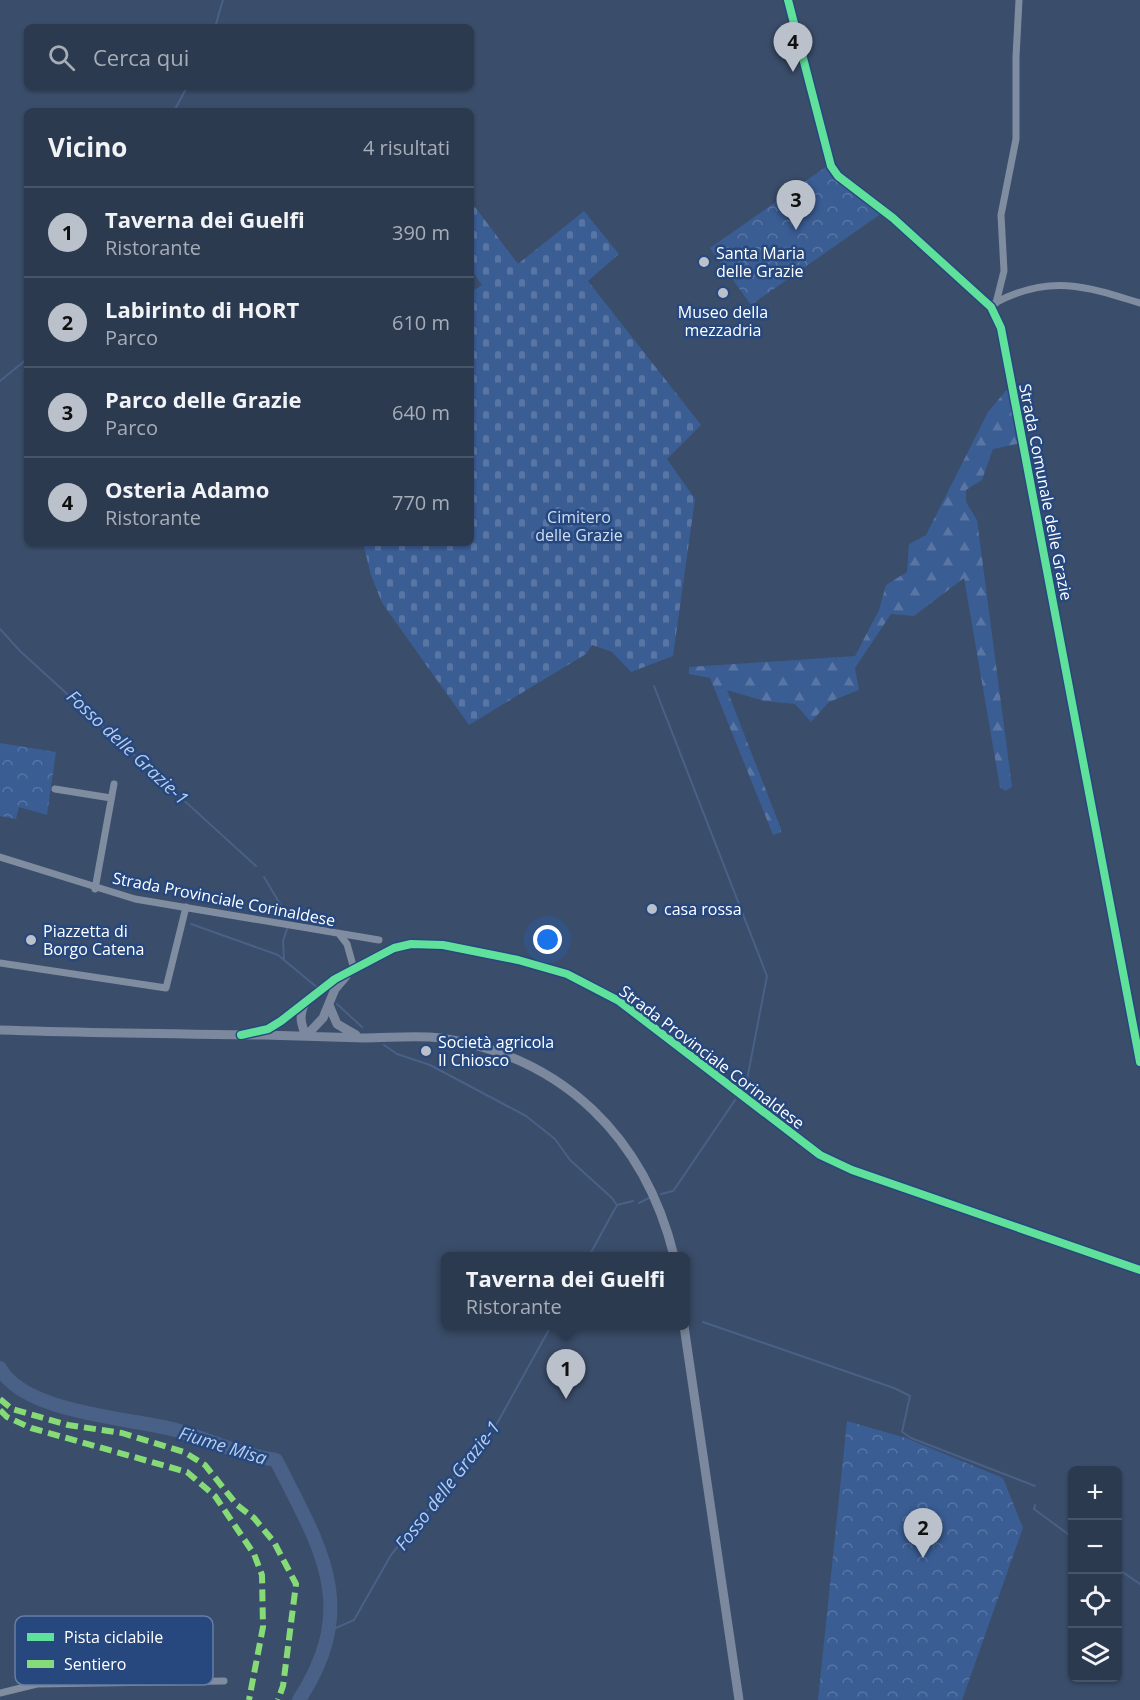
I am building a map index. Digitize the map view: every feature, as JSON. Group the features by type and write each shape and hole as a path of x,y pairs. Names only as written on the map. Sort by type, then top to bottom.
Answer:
{"street":[{"name":"Strada Comunale delle Grazie","path":"788,0 831,166 838,176 893,218 994,305 1003,338 1140,1062"},
{"path":"994,305 1004,271 1001,215 1016,139 1019,0"},
{"path":"994,305 1035,288 1074,284 1140,303"},
{"path":"95,889 114,784"},
{"path":"55,789 111,798"},
{"name":"Strada Provinciale Corinaldese","path":"0,857 95,889 340,936 347,944 354,969"},
{"path":"0,963 166,988 186,908"},
{"path":"340,936 379,940"},
{"name":"Strada Provinciale Corinaldese","path":"241,1035 268,1029 335,979 394,948 427,944 518,960 567,974 619,1001 820,1155 852,1170 1140,1270"},
{"name":"Strada Provinciale Corinaldese","path":"0,1030 306,1036 323,1018 341,979 354,969"},
{"path":"305,1002 300,1013 301,1026 306,1036 440,1038 515,1058 568,1089 608,1125 632,1153 651,1186 666,1223 673,1252"},
{"path":"329,1005 332,1017 342,1029 364,1038"},
{"path":"685,1330 739,1700"},
{"path":"213,1682 224,1682"},
{"path":"0,1693 33,1685"}],"green space":[{"path":"827,166 882,213 751,305 710,248"},
{"name":"Cimitero delle Grazie","path":"474,208 518,264 584,211 619,254 588,281 701,425 667,459 695,499 673,656 631,672 612,652 592,645 586,654 469,725 382,603 371,575 364,546 474,546 474,290 482,285 474,273"},
{"path":"1009,387 1021,443 993,449 982,480 966,490 966,502 977,520 1012,787 1005,791 1000,787 964,578 914,616 891,614 855,668 859,690 829,702 811,722 795,704 764,701 727,690 781,829 781,832 773,835 710,678 689,674 689,667 855,656 879,610 886,585 907,572 909,544 926,535 988,412"},
{"path":"0,743 56,752 47,815 19,807 16,819 0,816"},
{"path":"847,1421 906,1438 1003,1478 1023,1528 962,1700 818,1700"}],"waterway":[{"name":"Fosso delle Grazie-1","path":"216,24 223,0"},
{"name":"Fosso delle Grazie-1","path":"176,108 185,90"},
{"name":"Fosso delle Grazie-1","path":"0,381 24,361"},
{"name":"Fosso delle Grazie-1","path":"0,629 20,651 256,866"},
{"path":"654,686 767,976 745,1090"},
{"name":"Fosso delle Grazie-1","path":"264,877 289,919"},
{"path":"191,924 278,955 319,989"},
{"name":"Fosso delle Grazie-1","path":"284,959 283,941 287,929"},
{"name":"Fosso delle Grazie-1","path":"337,1004 362,1027"},
{"name":"Fosso delle Grazie-1","path":"384,1045 397,1054 430,1065 526,1116 555,1139 570,1160 617,1205"},
{"path":"661,1194 673,1191 735,1100"},
{"path":"639,1203 651,1197"},
{"path":"617,1205 633,1201"},
{"name":"Fosso delle Grazie-1","path":"591,1252 617,1205"},
{"path":"703,1322 894,1388 910,1396 902,1432 911,1438 1035,1486"},
{"name":"Fosso delle Grazie-1","path":"329,1631 354,1620 391,1555 495,1427 549,1330"},
{"name":"Fiume Misa","path":"0,1368 12,1383 31,1395 54,1404 176,1430 238,1451 276,1460 319,1550 327,1578 330,1606 327,1635 317,1666 299,1700"},
{"path":"1035,1505 1034,1509 1068,1534"},
{"path":"1122,1572 1140,1584"}],"marked path":[{"path":"0,1399 12,1409 68,1425 122,1433 184,1452 205,1465 237,1505 254,1518 274,1542 296,1584 283,1686 278,1700"},
{"path":"0,1410 7,1417 31,1428 187,1472 215,1496 254,1554 262,1575 263,1627 249,1700"}],"cycle path":[{"path":"788,0 831,166 838,176 893,218 991,307 1001,328 1140,1062"},
{"path":"241,1035 268,1029 335,979 394,948 411,944 443,945 518,960 567,974 619,1001 820,1155 852,1170 1140,1270"}],"place":[{"name":"Osteria Adamo","path":"793,72"},
{"name":"Parco delle Grazie","path":"796,230"},
{"name":"Santa Maria delle Grazie","path":"704,262"},
{"name":"Museo della mezzadria","path":"723,293"},
{"name":"casa rossa","path":"652,909"},
{"name":"Piazzetta di Borgo Catena","path":"31,940"},
{"name":"Società agricola Il Chiosco","path":"426,1051"},
{"name":"Taverna dei Guelfi","path":"566,1399"},
{"name":"Labirinto di HORT","path":"923,1558"}]}
